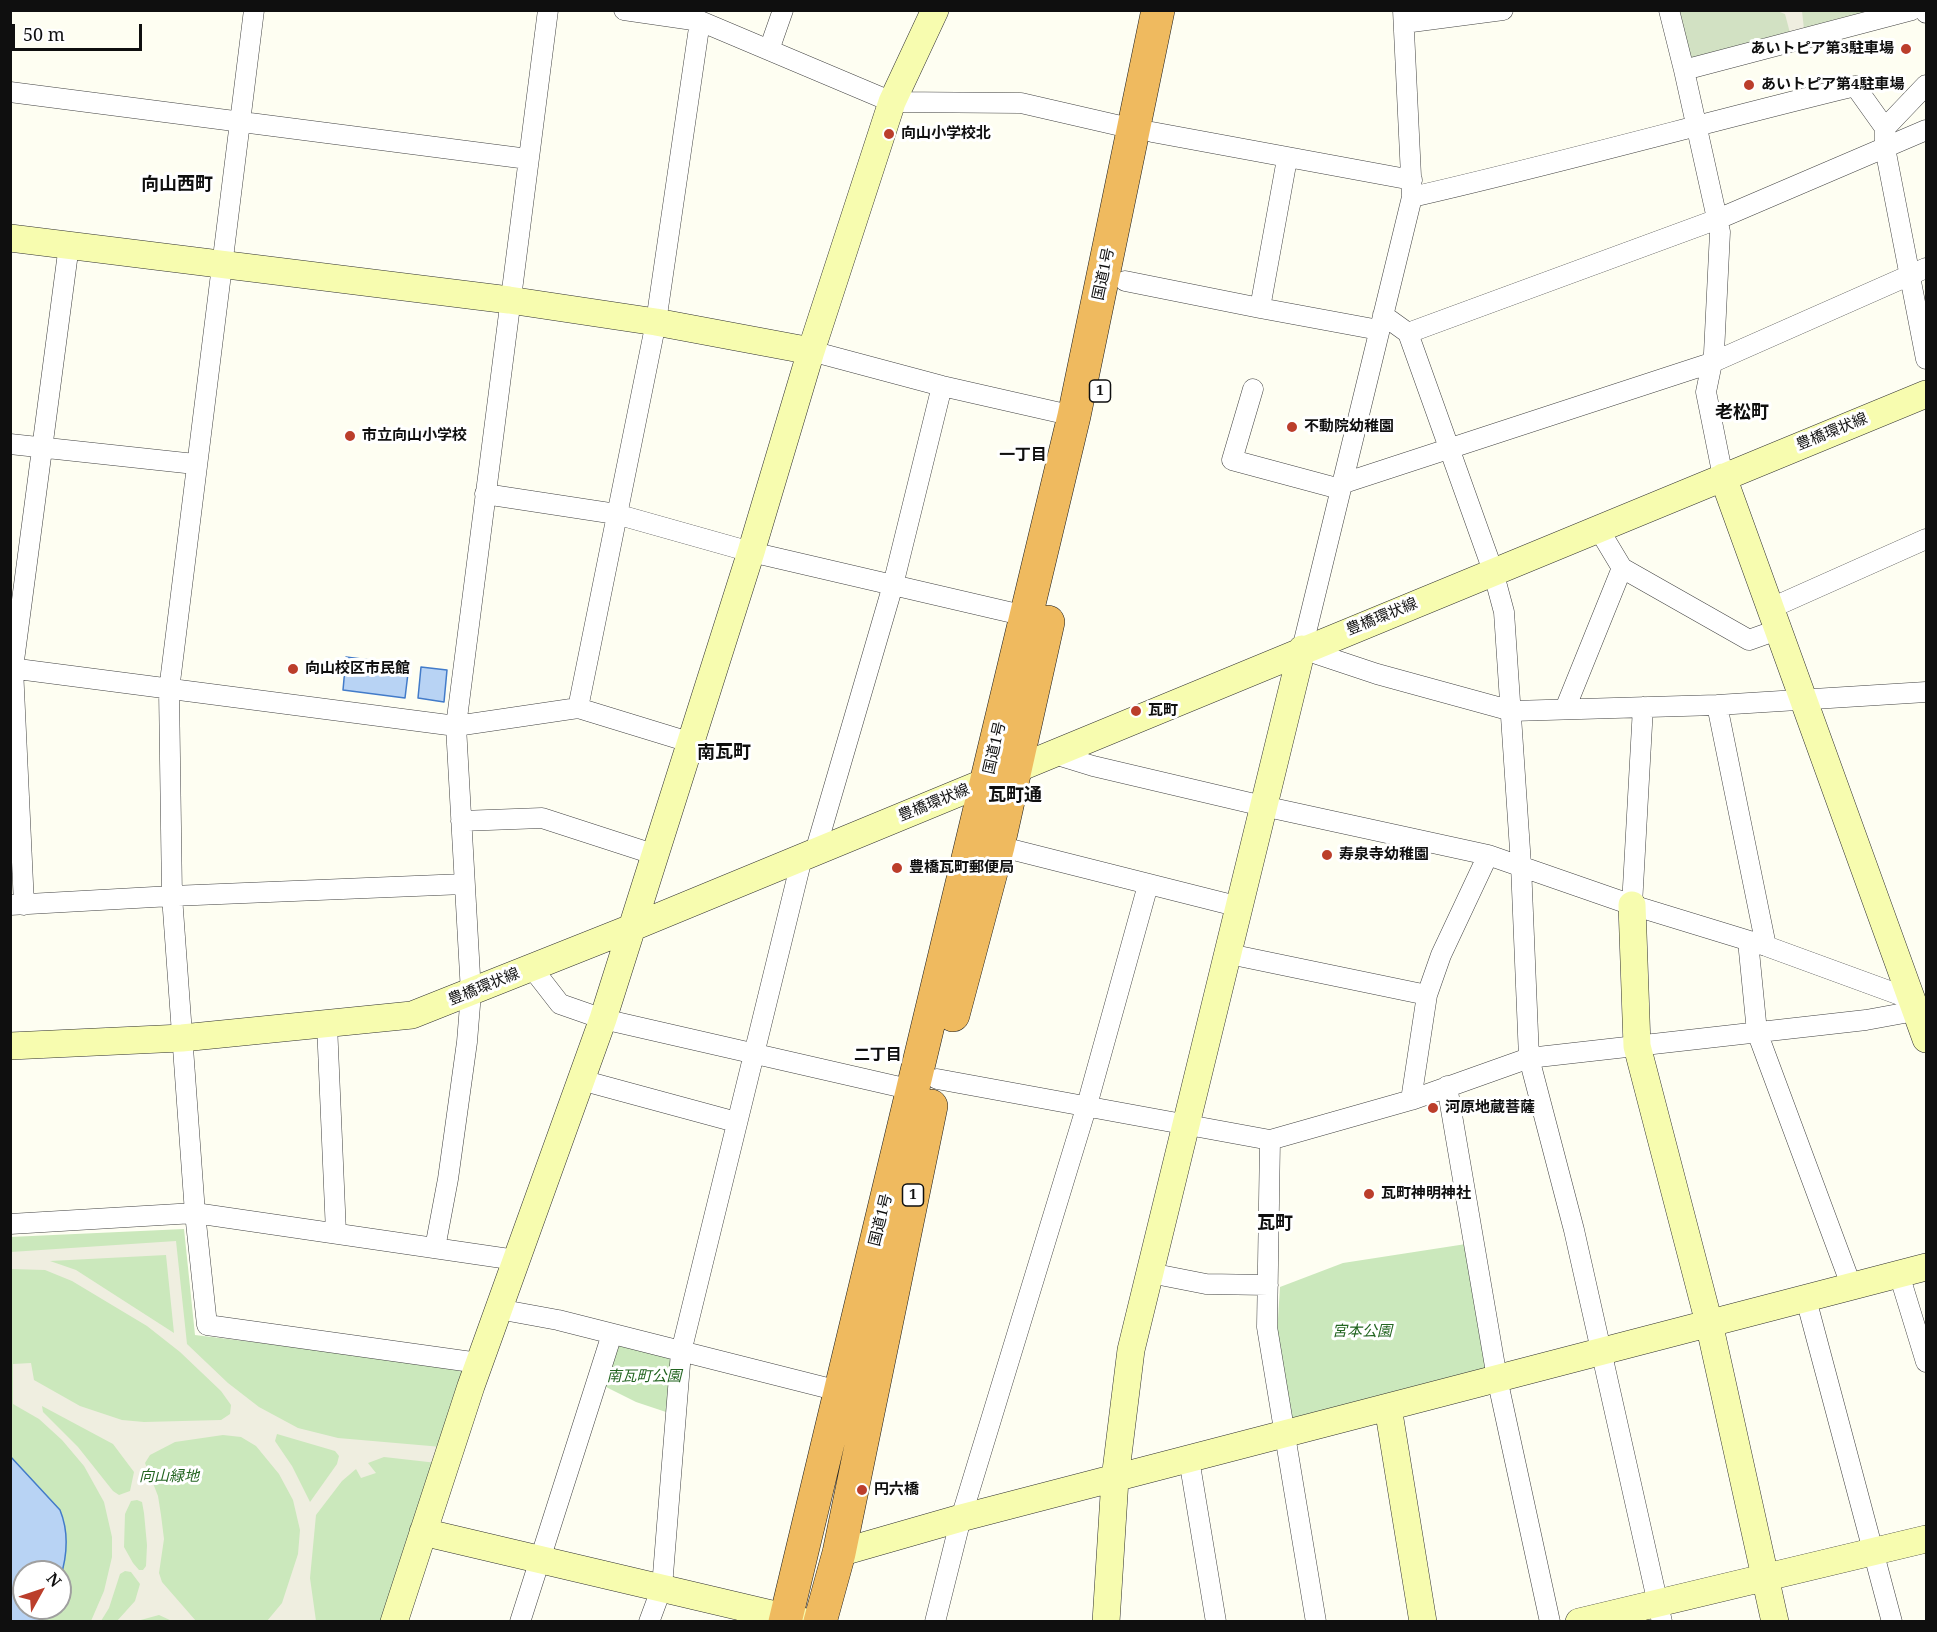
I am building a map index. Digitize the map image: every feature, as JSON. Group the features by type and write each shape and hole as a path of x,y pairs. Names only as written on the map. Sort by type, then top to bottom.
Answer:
{"highway":[{"name":"国道1号","path":"820,1622 839,1553 925,1084 1125,281 1158,10"},
{"name":"国道1号","path":"793,1620 839,1391 925,1084 999,846 1001,776 1026,616 1143,130 1180,10"}],"street":[{"path":"254,10 238,122 168,690 172,896 195,1213 207,1325 479,1364"},
{"path":"435,1248 448,1179 467,1042 471,993 456,726 548,10"},
{"path":"624,10 700,21 892,102 1021,103 1287,159 1412,189 1564,162 1697,124 1856,86 1885,128 1885,148 1919,271 1926,359"},
{"path":"769,50 783,10"},
{"path":"394,1622 498,1309 603,1019 653,854 751,552 811,351 892,102 935,10"},
{"path":"1106,1622 1115,1479 1131,1350 1412,189 1404,17 1503,10"},
{"path":"1669,10 1720,232 1714,353 1706,392 1723,477 1773,619 1918,1006 1926,1039"},
{"path":"1684,70 1912,10"},
{"path":"578,708 656,322 700,21"},
{"path":"1885,128 1926,85"},
{"path":"10,92 528,159"},
{"path":"1125,281 1260,308 1381,323 1408,333 1718,219 1926,130"},
{"path":"1260,308 1287,159"},
{"path":"10,238 509,300 656,322 811,351 942,386 1074,416"},
{"path":"69,245 12,668 17,905 172,896 465,885"},
{"path":"1253,389 1232,460 1340,487 1448,447 1711,363 1919,271"},
{"path":"1408,333 1493,571 1504,612 1521,865 1529,1058 1574,1230 1660,1613"},
{"path":"649,1622 662,1587 681,1352 752,1053 808,855 893,585 942,386"},
{"name":"豊橋環状線","path":"10,1046 182,1038 412,1015 631,928 1302,649 1926,394"},
{"path":"10,444 195,464"},
{"path":"485,494 616,514 751,552 1026,616"},
{"path":"1598,528 1622,568 1749,640 1773,619 1926,539"},
{"path":"1565,709 1622,568"},
{"path":"1302,649 1377,674 1512,711 1717,705 1926,692"},
{"path":"12,668 456,726 578,708 690,742"},
{"path":"1717,705 1757,943 1757,1032 1851,1286"},
{"path":"1643,707 1632,905 1637,1046 1708,1323 1775,1622"},
{"path":"1054,754 1093,766 1263,806 1488,855 1632,905 1757,943 1918,1006"},
{"path":"461,821 542,818 653,854"},
{"path":"999,846 1240,907"},
{"path":"1411,1100 1427,995 1441,955 1488,855"},
{"path":"935,1622 961,1518 1087,1106 1148,885"},
{"path":"1228,954 1427,995"},
{"path":"532,968 560,1004 603,1019 752,1053 925,1084 1087,1106 1270,1140 1411,1100 1529,1058 1866,1020 1918,1006"},
{"path":"327,1024 336,1233"},
{"path":"581,1080 736,1122"},
{"path":"1446,1086 1497,1378 1550,1622"},
{"path":"1270,1140 1267,1327 1316,1622"},
{"path":"10,1224 195,1213 516,1260"},
{"path":"839,1553 961,1518 1926,1267"},
{"path":"1150,1273 1206,1284 1268,1285"},
{"path":"1899,1274 1926,1362"},
{"path":"1806,1299 1892,1622"},
{"path":"498,1309 612,1334 839,1391"},
{"path":"520,1622 612,1334"},
{"path":"1388,1407 1423,1622"},
{"path":"1189,1459 1216,1622"},
{"path":"423,1532 793,1620"},
{"path":"1579,1622 1660,1613 1766,1578 1926,1539"}],"green space":[{"path":"1674,11 1893,11 1692,63"},
{"name":"向山緑地","path":"184,1229 195,1335 460,1367 464,1370 383,1621 11,1621 10,1237"},
{"name":"宮本公園","path":"1466,1244 1487,1372 1298,1423 1291,1417 1277,1335 1280,1287 1343,1263"},
{"name":"南瓦町公園","path":"617,1343 671,1358 669,1413 636,1402 602,1385"}],"shaded area":[{"path":"1777,11 1802,11 1804,29 1790,33 1785,14"},
{"path":"176,1241 187,1344 228,1383 259,1407 298,1428 338,1438 442,1447 437,1463 384,1457 368,1463 376,1473 361,1478 356,1469 342,1481 316,1515 310,1578 316,1621 267,1621 282,1603 298,1554 300,1530 293,1500 279,1474 256,1446 241,1437 223,1435 175,1442 150,1455 145,1463 158,1496 161,1515 164,1539 159,1573 162,1582 196,1621 172,1621 159,1615 137,1621 117,1621 135,1601 140,1584 131,1572 125,1571 120,1574 109,1608 101,1621 91,1621 104,1591 112,1557 112,1537 104,1502 84,1466 62,1440 39,1419 13,1404 13,1364 31,1363 34,1380 80,1406 122,1420 144,1422 221,1420 230,1414 231,1405 221,1391 180,1352 147,1326 72,1281 45,1270 11,1269 11,1252","holes":["166,1255 174,1333 76,1270 50,1261","42,1406 113,1444 134,1472 130,1491 119,1495 113,1491 78,1447 43,1412","277,1434 335,1451 339,1456 337,1464 310,1502 292,1466 275,1441","131,1501 142,1502 144,1513 147,1545 146,1566 143,1570 139,1570 133,1563 124,1547 125,1514"]}],"water":[{"path":"346,657 409,665 405,698 343,690"},
{"path":"421,667 447,670 444,702 418,698"},
{"path":"10,1456 60,1510 66,1536 64,1560 12,1560 12,1620 42,1620 11,1621"}],"place":[{"name":"あいトピア第3駐車場","path":"1906,49"},
{"name":"あいトピア第4駐車場","path":"1749,85"},
{"name":"向山小学校北","path":"889,134"},
{"name":"不動院幼稚園","path":"1292,427"},
{"name":"市立向山小学校","path":"350,436"},
{"name":"向山校区市民館","path":"293,669"},
{"name":"瓦町","path":"1136,711"},
{"name":"寿泉寺幼稚園","path":"1327,855"},
{"name":"豊橋瓦町郵便局","path":"897,868"},
{"name":"河原地蔵菩薩","path":"1433,1108"},
{"name":"瓦町神明神社","path":"1369,1194"},
{"name":"円六橋","path":"862,1490"}],"district":[{"name":"向山西町","path":"177,185"},
{"name":"老松町","path":"1742,413"},
{"name":"一丁目","path":"1023,455"},
{"name":"南瓦町","path":"724,753"},
{"name":"瓦町通","path":"1015,796"},
{"name":"二丁目","path":"878,1055"},
{"name":"瓦町","path":"1275,1224"}]}
